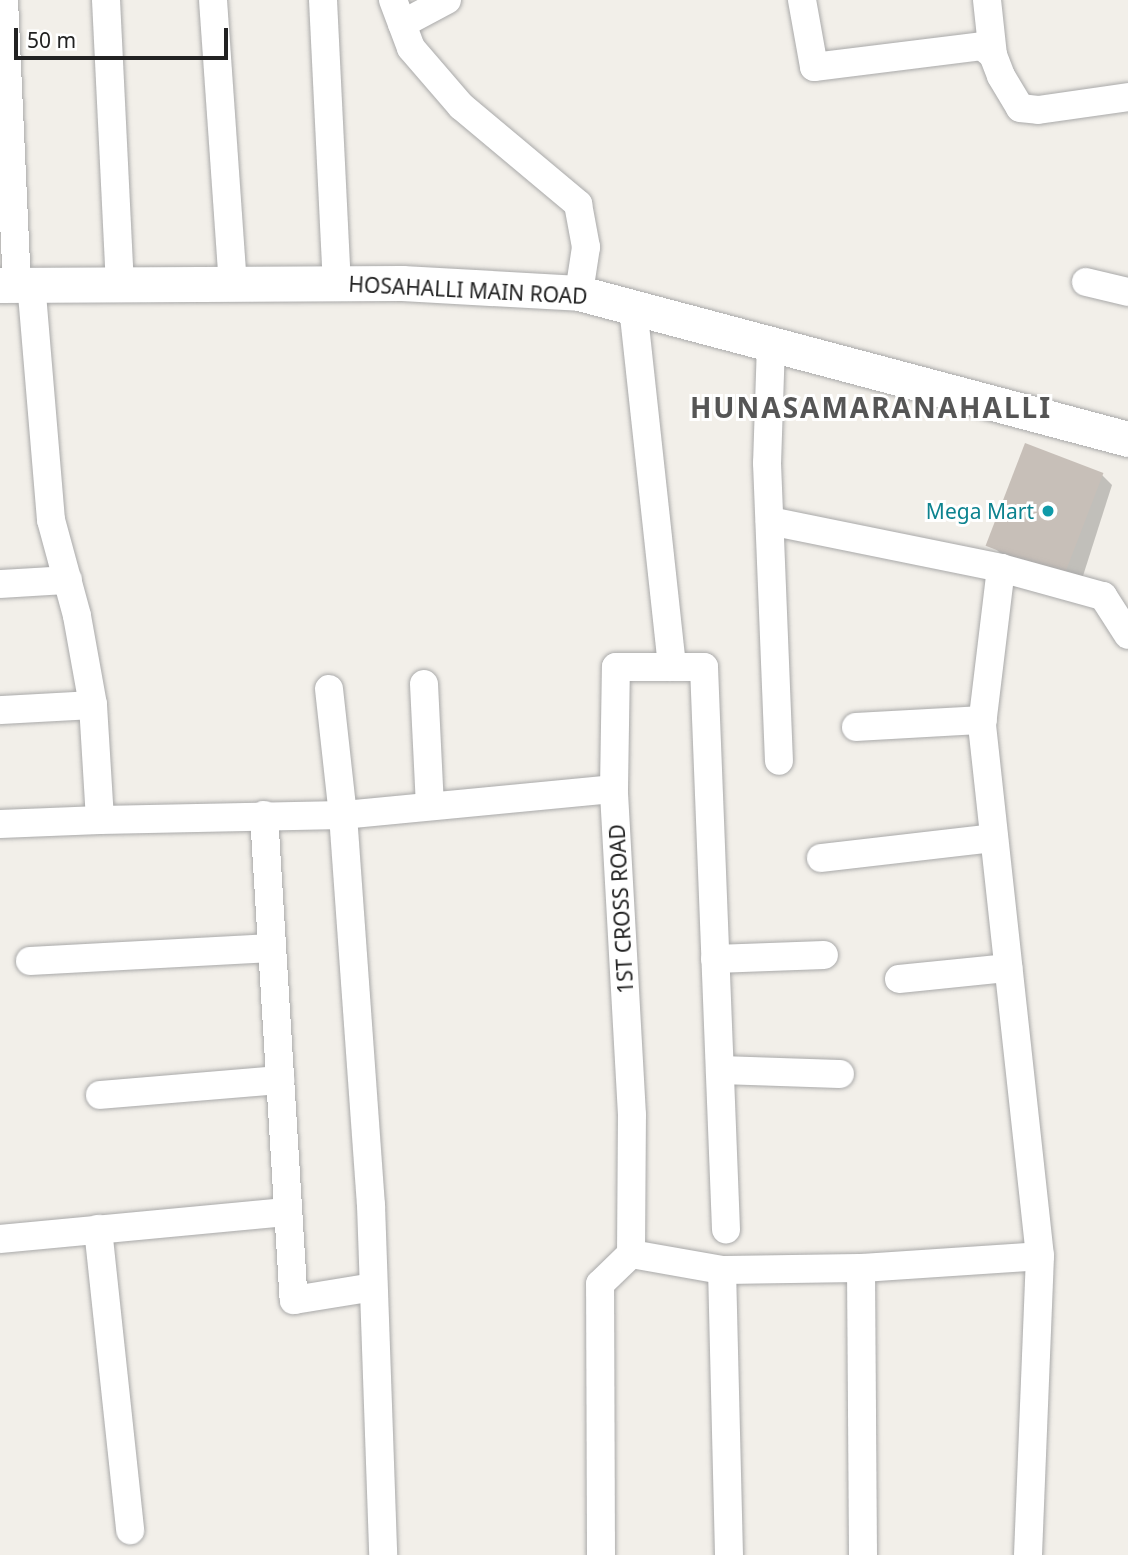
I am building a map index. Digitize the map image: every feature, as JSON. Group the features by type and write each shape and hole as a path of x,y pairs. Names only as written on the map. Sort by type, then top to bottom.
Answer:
{"street":[{"path":"4,0 16,284 51,520 68,580 93,705 100,820"},
{"path":"106,0 120,283"},
{"path":"213,0 233,283"},
{"path":"323,0 337,283"},
{"path":"447,0 398,12 411,48 461,106 578,205 586,247 579,293"},
{"path":"802,0 814,67 982,46 993,55"},
{"path":"988,0 993,55 1000,76 1020,108 1038,110 1128,97"},
{"path":"1086,282 1128,292"},
{"name":"HOSAHALLI MAIN ROAD","path":"16,284 402,283 579,293 1128,439"},
{"path":"633,307 672,667 704,667 726,1230"},
{"path":"771,344 767,463 779,761"},
{"path":"770,522 1001,568 1103,596 1128,635"},
{"path":"1001,568 983,720 1040,1256 1028,1555"},
{"path":"0,584 68,580"},
{"name":"1ST CROSS ROAD","path":"631,1254 632,1115 614,789 616,667 672,667"},
{"path":"424,684 430,806"},
{"path":"329,689 343,815 371,1205 383,1555"},
{"path":"0,710 93,705"},
{"path":"856,727 983,720"},
{"path":"0,824 343,815 614,789"},
{"path":"264,815 294,1300 373,1287"},
{"path":"821,858 995,838"},
{"path":"30,961 272,948"},
{"path":"715,959 824,955"},
{"path":"899,979 1008,968"},
{"path":"720,1070 840,1074"},
{"path":"100,1095 280,1080"},
{"path":"0,1239 288,1212"},
{"path":"98,1229 130,1530"},
{"path":"601,1555 600,1284 631,1254 722,1270 862,1268 1040,1256"},
{"path":"862,1268 863,1555"},
{"path":"722,1270 729,1555"}],"building":[{"name":"Mega Mart","path":"1025,443 1103,473 1064,576 986,546"}],"place":[{"name":"Mega Mart","path":"1048,511"}],"district":[{"name":"HUNASAMARANAHALLI","path":"871,407"}]}
